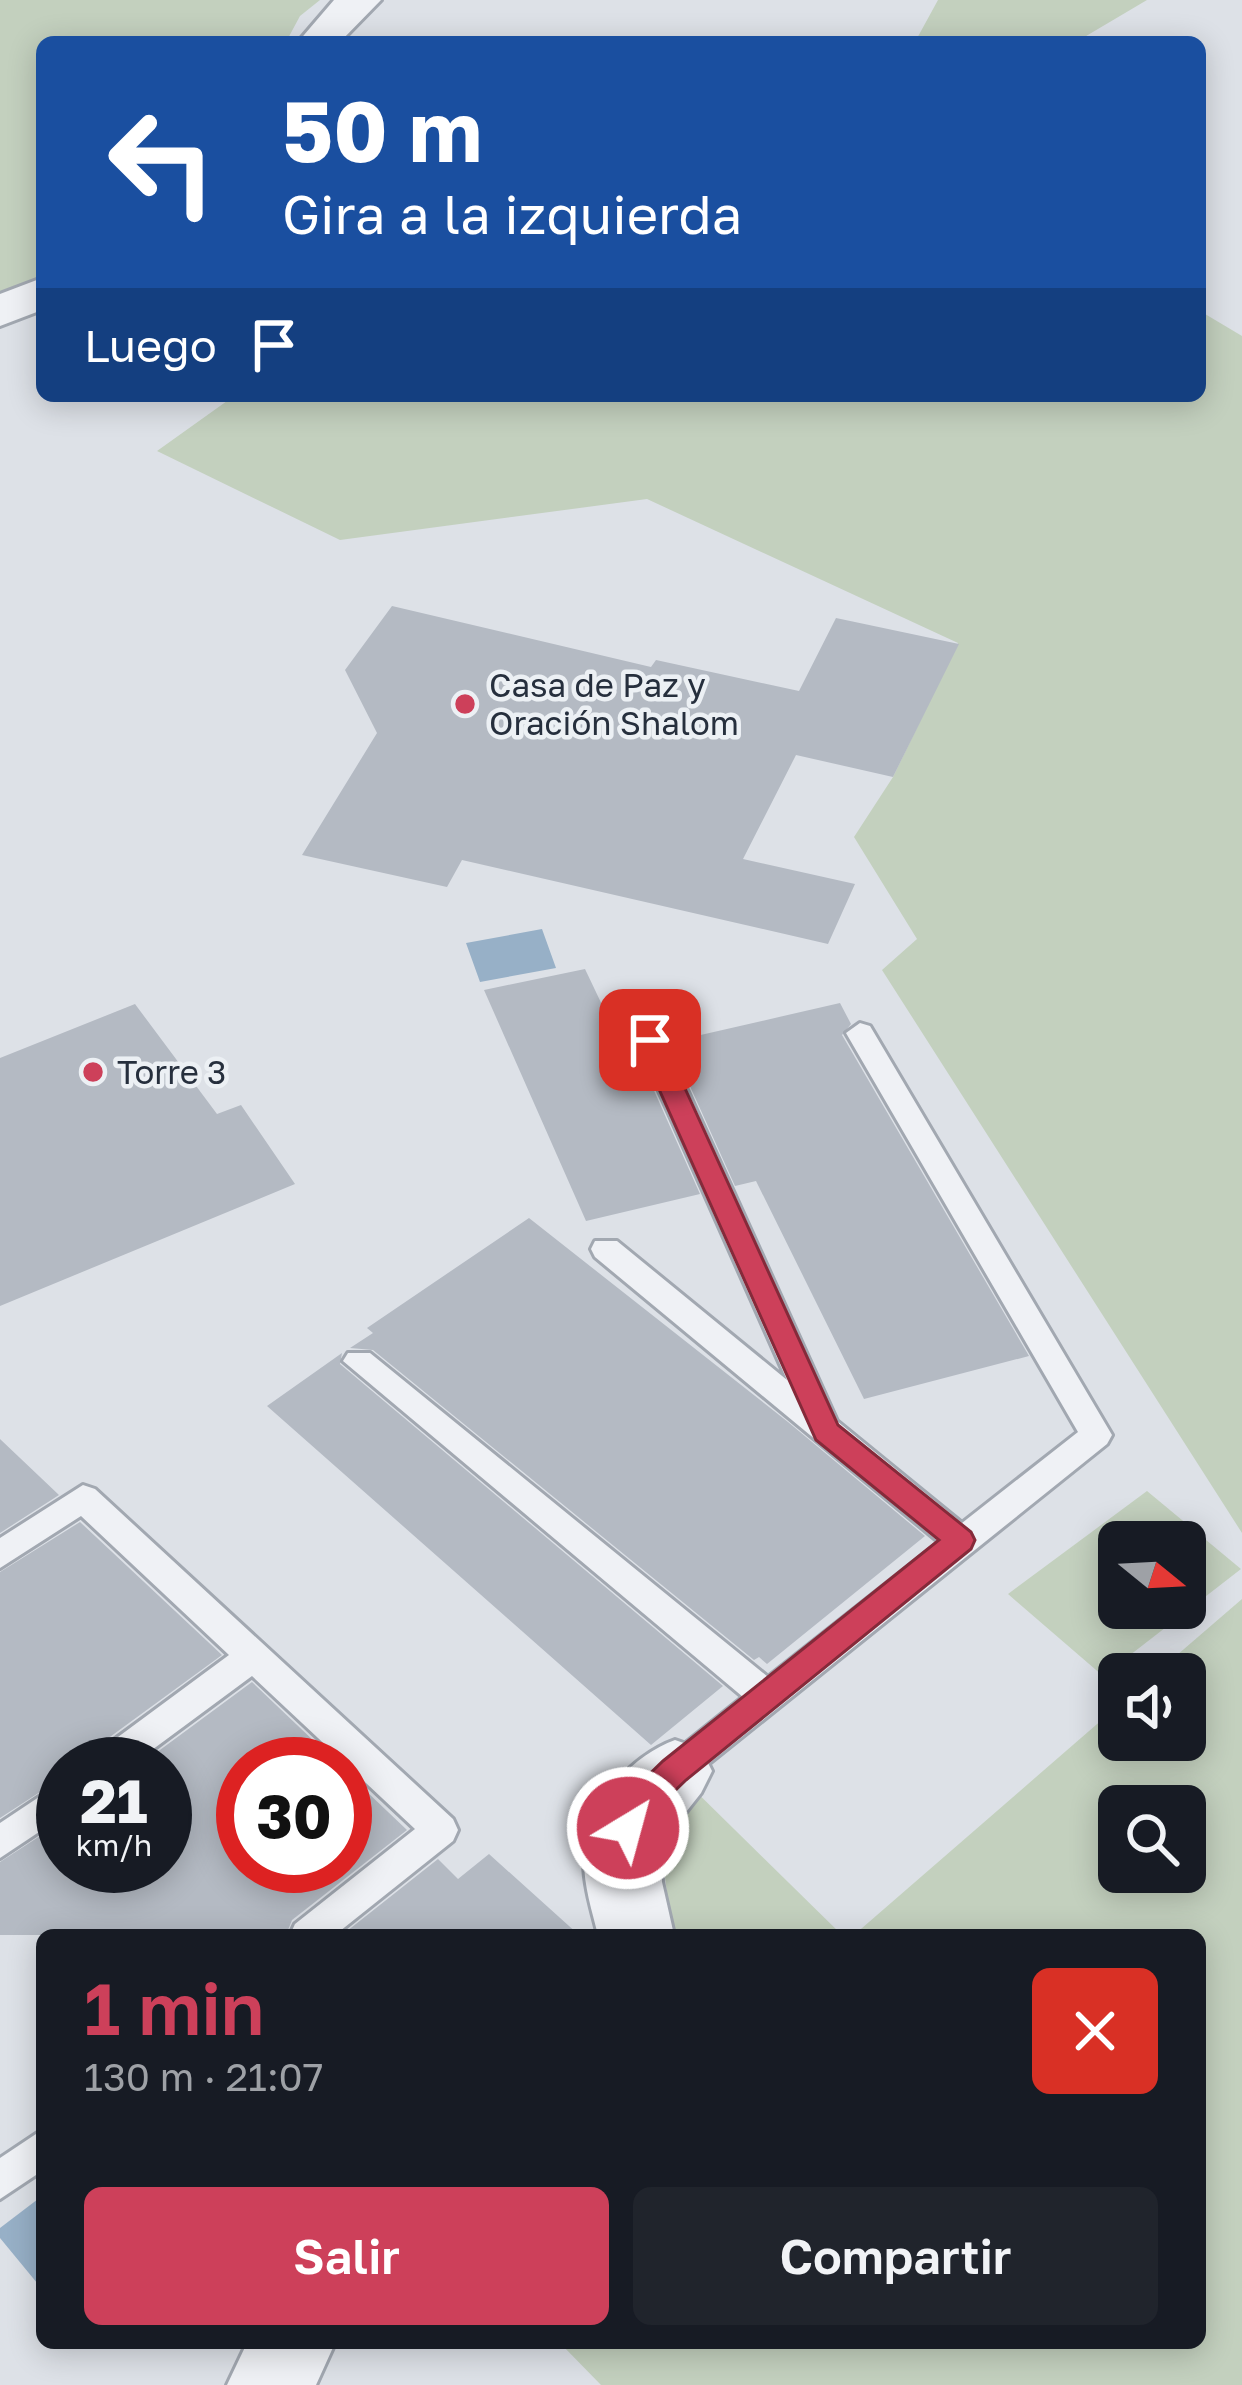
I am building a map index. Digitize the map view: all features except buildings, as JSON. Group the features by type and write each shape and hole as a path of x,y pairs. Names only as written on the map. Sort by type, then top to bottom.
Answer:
{"street":[{"path":"324,36 340,14 361,0"},
{"path":"0,312 36,295"},
{"path":"634,1929 617,1852 640,1805 675,1771"},
{"path":"270,2385 290,2349"}],"lane":[{"path":"675,1771 1096,1436 860,1033"},
{"path":"650,1040 826,1432"},
{"path":"605,1249 960,1540"},
{"path":"359,1361 768,1697"},
{"path":"0,1555 83,1498 440,1830 316,1929"},
{"path":"144,1737 253,1656"},
{"path":"0,1843 36,1816"},
{"path":"0,2182 36,2153"}],"green space":[{"path":"0,0 320,0 300,16 289,36 36,36 36,282 0,300"},
{"path":"938,0 1147,0 1086,36 918,36"},
{"path":"1206,315 1242,336 1242,1533 882,970 917,939 854,837 893,777 958,643 647,499 340,540 157,451 226,402 1206,402"},
{"path":"1147,1491 1183,1521 1107,1521"},
{"path":"1098,1527 1098,1629 1164,1629 1133,1653 1098,1653 1098,1672 1008,1594"},
{"path":"1206,1540 1241,1569 1206,1596"},
{"path":"1242,1599 1242,2385 601,2385 566,2349 1206,2349 1206,1929 861,1929 1098,1723 1098,1761 1206,1761 1206,1653 1179,1653"},
{"path":"675,1771 836,1929 671,1929 660,1835"}],"water":[{"path":"542,929 556,968 480,982 466,943"},
{"path":"36,2201 36,2282 0,2238 0,2228"}],"place":[{"name":"Casa de Paz y Oración Shalom","path":"465,704"},
{"name":"Torre 3","path":"93,1072"}],"route":[{"path":"628,1828 640,1805 675,1771 960,1540 826,1432 650,1040"}]}
